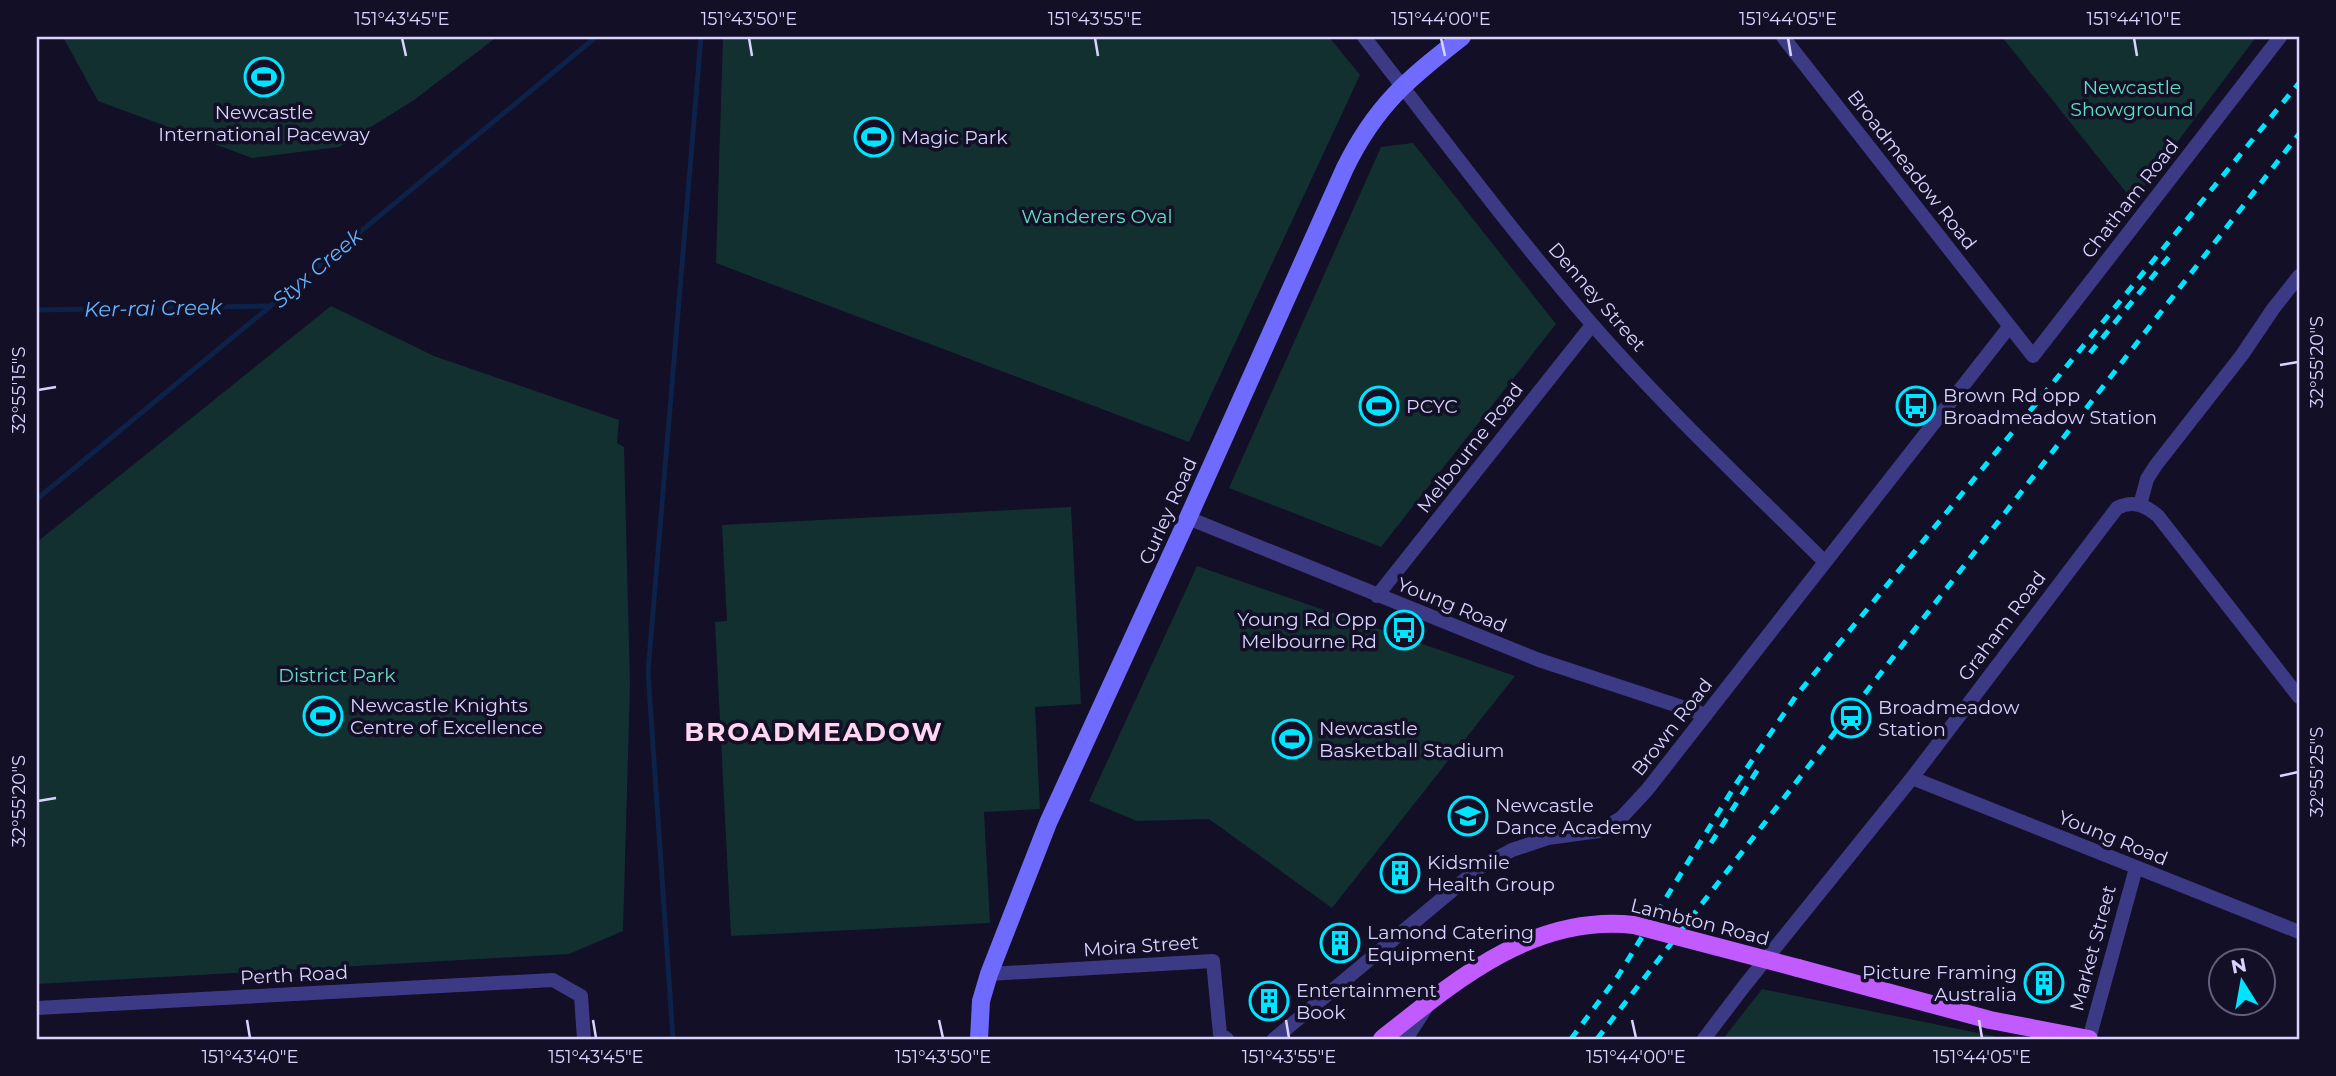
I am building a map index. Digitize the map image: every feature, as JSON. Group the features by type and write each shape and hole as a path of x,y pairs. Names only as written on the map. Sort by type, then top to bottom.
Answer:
{"main road":[{"name":"Lambton Road","path":"1382,1039 1430,1000 1485,961 1536,937 1600,923 1634,925 1990,1020 2089,1039"},
{"name":"Lambton Road","path":"1990,1020 2042,1039"}],"street":[{"name":"Denney Street","path":"1364,37 1592,325 1645,382 1825,562"},
{"name":"Curley Road","path":"979,1039 981,1001 989,974 1048,823 1354,149 1378,113 1401,86 1462,37"},
{"name":"Broadmeadow Road","path":"1783,37 2010,327"},
{"name":"Chatham Road","path":"2010,327 2033,356 2280,37"},
{"path":"2299,276 2242,355 2156,465 2147,479 2140,505 2158,516 2299,697"},
{"name":"Melbourne Road","path":"1377,596 1592,325"},
{"name":"Brown Road","path":"1274,1039 1479,868 1530,843 1598,831 1622,818 1647,790 2010,327"},
{"name":"Graham Road","path":"1704,1039 1912,778 2110,515 2125,504 2140,505"},
{"name":"Young Road","path":"1188,518 1539,660 1706,715"},
{"name":"Young Road","path":"1912,778 2299,932"},
{"name":"Market Street","path":"2089,1039 2136,868"},
{"name":"Moira Street","path":"989,974 1213,961 1220,1034 1227,1039"},
{"name":"Perth Road","path":"37,1008 553,979 580,996 584,1039"},
{"path":"1406,1039 1430,1000"}],"green space":[{"name":"Newcastle International Paceway","path":"63,37 497,37 414,100 339,147 252,158 98,101"},
{"name":"Wanderers Oval","path":"723,37 1329,37 1360,75 1189,442 716,263"},
{"name":"Newcastle Showground","path":"2002,37 2256,37 2133,201"},
{"name":"PCYC","path":"1413,143 1556,324 1381,547 1229,488 1381,147"},
{"name":"District Park","path":"331,306 434,356 619,420 617,443 624,447 630,685 623,931 569,954 37,984 37,542"},
{"path":"1071,507 1081,704 1035,707 1040,809 984,812 990,923 731,936 715,622 727,621 722,525"},
{"name":"Newcastle Basketball Stadium","path":"1197,566 1515,676 1332,908 1209,819 1137,821 1089,801"},
{"path":"1762,989 1993,1036 2003,1039 1723,1039"}],"waterway":[{"name":"Styx Creek","path":"37,499 596,37"},
{"path":"673,1039 648,672 701,37"},
{"name":"Ker-rai Creek","path":"37,310 268,306"}],"railway":[{"path":"1571,1039 1618,976 1736,784 1796,696 2299,83"},
{"path":"1597,1039 2299,134"},
{"path":"2090,353 2172,253"},
{"path":"1711,843 1760,766"}],"place":[{"name":"Newcastle International Paceway","path":"264,77"},
{"name":"Magic Park","path":"874,137"},
{"name":"PCYC","path":"1379,406"},
{"name":"Brown Rd opp Broadmeadow Station","path":"1916,406"},
{"name":"Young Rd Opp Melbourne Rd","path":"1404,630"},
{"name":"Newcastle Knights Centre of Excellence","path":"323,716"},
{"name":"Broadmeadow Station","path":"1851,718"},
{"name":"Newcastle Basketball Stadium","path":"1292,739"},
{"name":"Newcastle Dance Academy","path":"1468,816"},
{"name":"Kidsmile Health Group","path":"1400,873"},
{"name":"Lamond Catering Equipment","path":"1340,943"},
{"name":"Picture Framing Australia","path":"2044,983"},
{"name":"Entertainment Book","path":"1269,1001"}],"district":[{"name":"BROADMEADOW","path":"814,732"}]}
